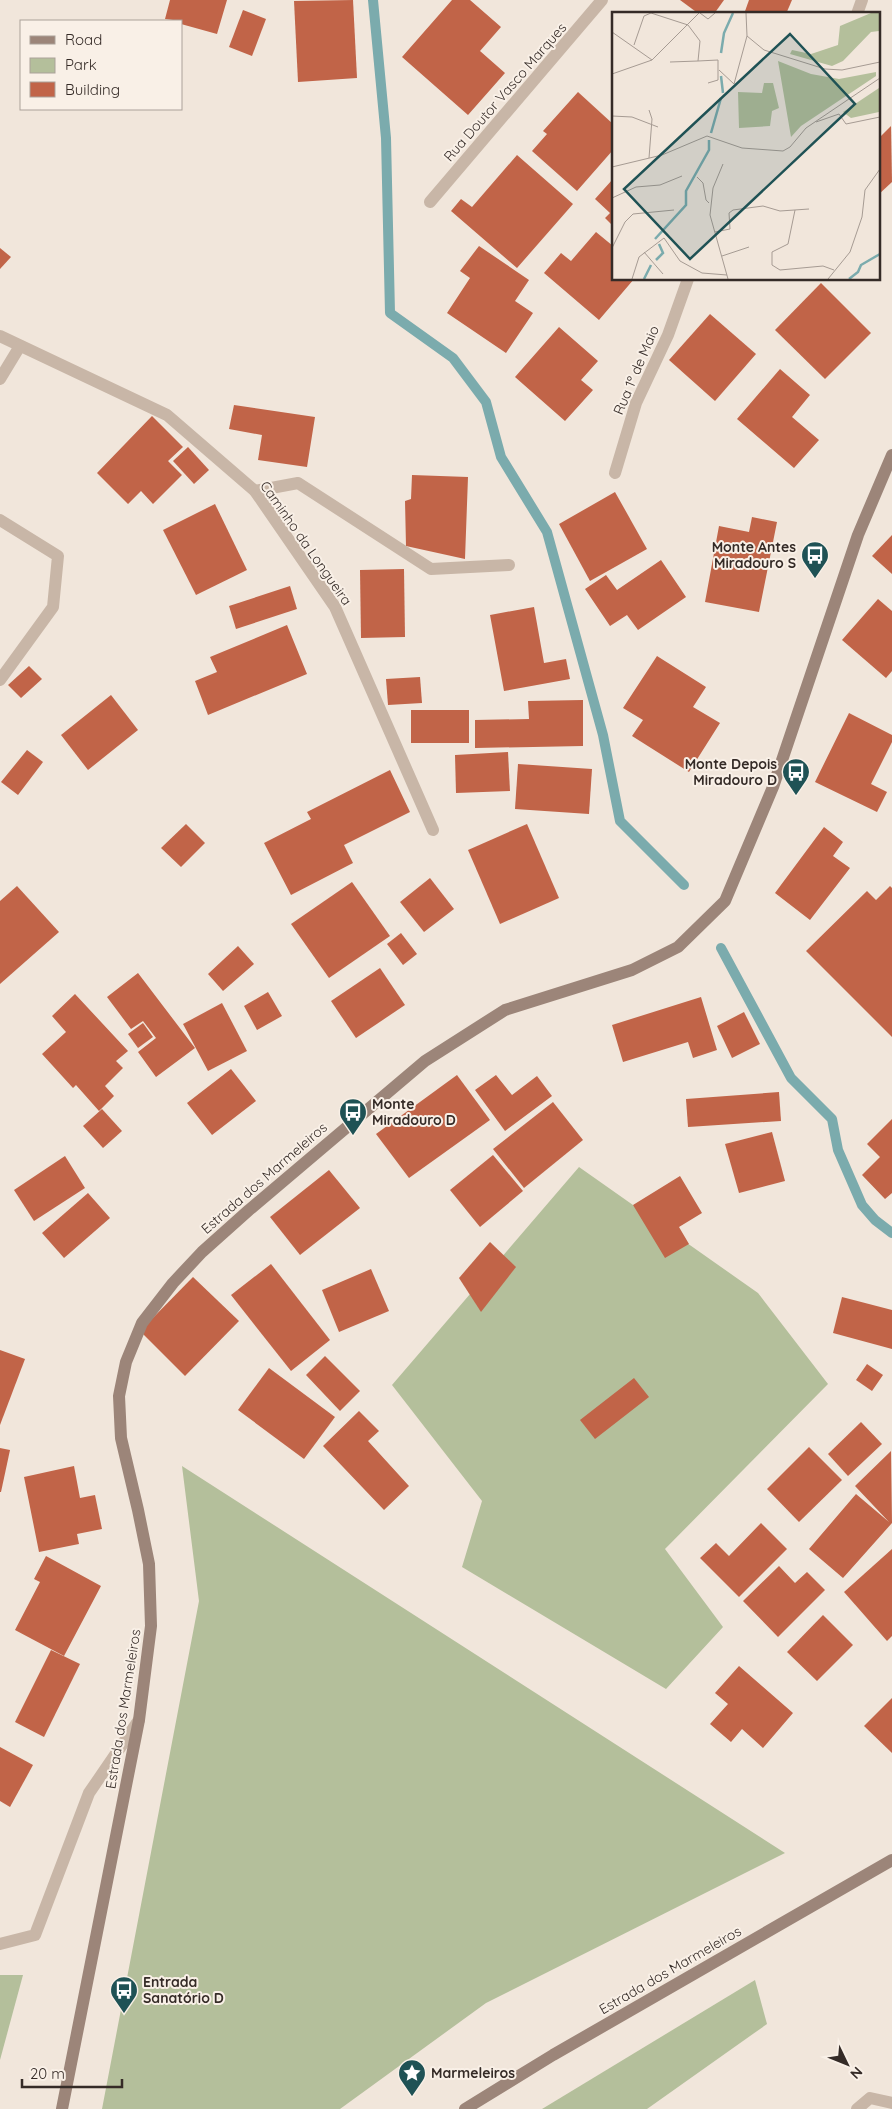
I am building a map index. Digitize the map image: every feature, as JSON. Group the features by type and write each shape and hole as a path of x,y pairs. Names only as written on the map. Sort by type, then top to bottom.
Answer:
{"main road":[{"name":"Estrada dos Marmeleiros","path":"62,2109 139,1720 151,1626 149,1564 121,1438 119,1396 126,1362 142,1323 173,1282 202,1252 426,1060 505,1010 632,970 678,947 725,901 774,787 855,542 892,455"},
{"name":"Estrada dos Marmeleiros","path":"465,2109 587,2036 892,1860"}],"street":[{"name":"Rua Doutor Vasco Marques","path":"430,202 602,0"},
{"name":"Rua 1º de Maio","path":"615,473 636,403 668,335 688,280"},
{"name":"Caminho da Longueira","path":"0,336 167,415 255,491 335,607 433,830"},
{"path":"0,379 20,346"},
{"path":"255,491 298,484 431,569 509,565"},
{"path":"0,520 58,556 53,607 0,680"},
{"path":"0,1944 35,1935 89,1793 139,1720"},
{"path":"857,2109 870,2098 892,2103"}],"green space":[{"path":"579,1167 758,1293 828,1384 665,1549 723,1627 666,1689 462,1567 482,1501 392,1385"},
{"path":"182,1466 785,1853 486,2003 340,2109 102,2109 199,1601"},
{"path":"0,1975 23,1975 0,2060"},
{"path":"755,1980 767,2024 647,2109 542,2109"}],"building":[{"path":"170,0 227,0 217,34 182,24 182,20 165,19"},
{"path":"353,0 357,78 298,82 294,1"},
{"path":"452,0 470,0 501,27 480,51 505,73 468,115 402,57"},
{"path":"680,0 724,0 715,12 696,12"},
{"path":"749,0 792,0 787,12 745,12"},
{"path":"243,10 266,19 252,56 229,47"},
{"path":"578,92 612,123 612,151 577,191 532,151 547,134 543,131"},
{"path":"891,126 892,182 880,193 880,137"},
{"path":"517,155 573,204 517,268 451,211 461,199 472,207"},
{"path":"612,180 612,225 605,218 610,213 595,199"},
{"path":"596,232 612,245 612,280 633,280 599,320 544,273 561,253 571,261"},
{"path":"479,246 529,280 515,301 533,313 506,353 447,313 470,278 460,271"},
{"path":"0,248 11,257 0,269"},
{"path":"821,283 871,333 825,379 775,330"},
{"path":"710,314 756,354 715,401 669,360"},
{"path":"559,327 598,361 581,380 593,390 565,421 515,377"},
{"path":"780,369 810,395 792,417 819,440 794,468 737,419"},
{"path":"234,405 315,417 307,467 258,460 262,435 229,429"},
{"path":"152,416 183,447 168,461 182,475 153,504 141,491 128,504 97,473"},
{"path":"188,447 209,470 194,484 173,461"},
{"path":"412,475 468,477 465,559 406,546 405,501 411,499"},
{"path":"615,492 647,549 590,581 559,524"},
{"path":"215,504 247,570 196,595 163,530"},
{"path":"752,517 777,522 759,612 705,602 719,526 749,532"},
{"path":"892,535 892,574 872,556"},
{"path":"661,560 686,597 638,630 627,615 610,626 585,589 606,575 617,590"},
{"path":"404,569 405,637 361,638 360,570"},
{"path":"290,586 297,609 236,629 229,606"},
{"path":"878,599 892,611 892,671 886,678 842,640"},
{"path":"534,607 544,663 566,659 570,679 504,691 490,615"},
{"path":"287,625 307,674 208,715 195,681 217,672 210,657"},
{"path":"657,656 706,687 693,707 720,723 689,772 632,736 643,720 623,708"},
{"path":"29,666 42,679 21,698 8,685"},
{"path":"420,677 422,703 388,705 386,679"},
{"path":"111,695 138,730 88,770 61,735"},
{"path":"583,700 583,746 475,748 475,720 529,719 528,701"},
{"path":"411,710 469,710 469,743 411,743"},
{"path":"849,713 892,735 892,742 871,784 887,792 877,812 815,782"},
{"path":"27,750 43,762 18,795 1,782"},
{"path":"508,752 510,791 456,793 455,755"},
{"path":"518,764 592,769 589,814 515,809"},
{"path":"390,770 410,812 344,845 353,863 291,895 264,843 311,819 307,812"},
{"path":"186,824 205,843 181,867 161,848"},
{"path":"527,824 559,898 500,924 468,850"},
{"path":"824,827 843,842 833,856 850,868 810,920 775,893"},
{"path":"430,878 454,909 424,932 400,902"},
{"path":"352,882 390,936 329,978 291,924"},
{"path":"17,886 59,932 0,984 0,901"},
{"path":"890,886 892,888 892,1037 806,951 867,891 876,900"},
{"path":"401,933 417,954 403,965 387,944"},
{"path":"238,946 254,964 223,991 208,974"},
{"path":"380,968 405,1005 356,1038 331,1001"},
{"path":"138,973 195,1048 156,1077 138,1052 156,1038 143,1021 131,1029 107,997"},
{"path":"268,992 282,1016 257,1030 244,1006"},
{"path":"75,994 128,1051 116,1061 123,1068 105,1086 114,1096 99,1111 76,1085 73,1088 42,1054 66,1032 52,1016"},
{"path":"701,997 717,1050 693,1058 688,1042 623,1062 612,1025"},
{"path":"222,1003 247,1051 208,1071 183,1024"},
{"path":"744,1012 760,1044 732,1058 717,1026"},
{"path":"143,1023 153,1037 138,1048 128,1034"},
{"path":"231,1069 256,1101 212,1135 187,1103"},
{"path":"457,1075 490,1120 409,1178 376,1134"},
{"path":"496,1075 512,1095 537,1076 552,1096 505,1131 475,1090"},
{"path":"779,1092 781,1121 688,1127 686,1099"},
{"path":"553,1102 583,1140 524,1188 493,1149"},
{"path":"102,1109 122,1131 103,1148 83,1126"},
{"path":"892,1119 892,1193 885,1199 862,1175 880,1157 867,1144"},
{"path":"772,1132 785,1181 739,1193 725,1144"},
{"path":"493,1155 523,1191 480,1227 450,1190"},
{"path":"65,1156 85,1188 34,1221 14,1190"},
{"path":"329,1170 360,1208 300,1255 270,1217"},
{"path":"680,1176 702,1213 679,1227 689,1244 665,1258 633,1205"},
{"path":"88,1193 110,1218 64,1258 42,1233"},
{"path":"490,1242 516,1267 481,1312 459,1278"},
{"path":"271,1264 330,1340 291,1371 231,1295"},
{"path":"371,1269 389,1311 339,1332 322,1290"},
{"path":"193,1277 239,1321 185,1376 140,1331"},
{"path":"842,1297 892,1310 892,1349 833,1333"},
{"path":"0,1350 25,1359 0,1425"},
{"path":"325,1356 360,1391 340,1411 306,1375"},
{"path":"867,1364 883,1375 872,1391 856,1380"},
{"path":"269,1368 335,1417 304,1459 238,1410"},
{"path":"634,1378 649,1397 595,1439 580,1420"},
{"path":"359,1411 379,1431 368,1441 409,1486 384,1510 323,1446"},
{"path":"861,1422 882,1444 848,1476 828,1454"},
{"path":"809,1447 842,1480 799,1522 767,1489"},
{"path":"0,1448 10,1450 1,1492 0,1492"},
{"path":"891,1451 892,1523 843,1578 809,1549 856,1494 889,1522 855,1486"},
{"path":"74,1466 80,1498 95,1495 102,1529 77,1534 79,1544 39,1552 24,1477"},
{"path":"761,1523 787,1549 739,1597 700,1558 716,1543 729,1556"},
{"path":"892,1549 892,1636 887,1641 844,1592"},
{"path":"46,1556 101,1586 64,1656 15,1630 40,1582 34,1579"},
{"path":"779,1566 795,1583 807,1572 825,1590 778,1637 743,1601"},
{"path":"823,1615 853,1645 817,1681 787,1652"},
{"path":"51,1650 80,1664 44,1737 15,1722"},
{"path":"739,1666 793,1713 763,1748 742,1729 731,1742 710,1724 728,1704 715,1693"},
{"path":"892,1698 892,1753 864,1726"},
{"path":"0,1747 33,1765 10,1807 0,1801"}],"waterway":[{"path":"373,0 386,138 390,313 453,358 486,402 501,457 547,532 603,735 620,821 684,885"},
{"path":"721,948 791,1078 832,1119 838,1150 862,1205 875,1220 892,1233"}],"place":[{"name":"Monte Antes Miradouro S","path":"815,579"},
{"name":"Monte Depois Miradouro D","path":"796,796"},
{"name":"Monte Miradouro D","path":"353,1136"},
{"name":"Entrada Sanatório D","path":"124,2014"},
{"name":"Marmeleiros","path":"412,2097"}]}
